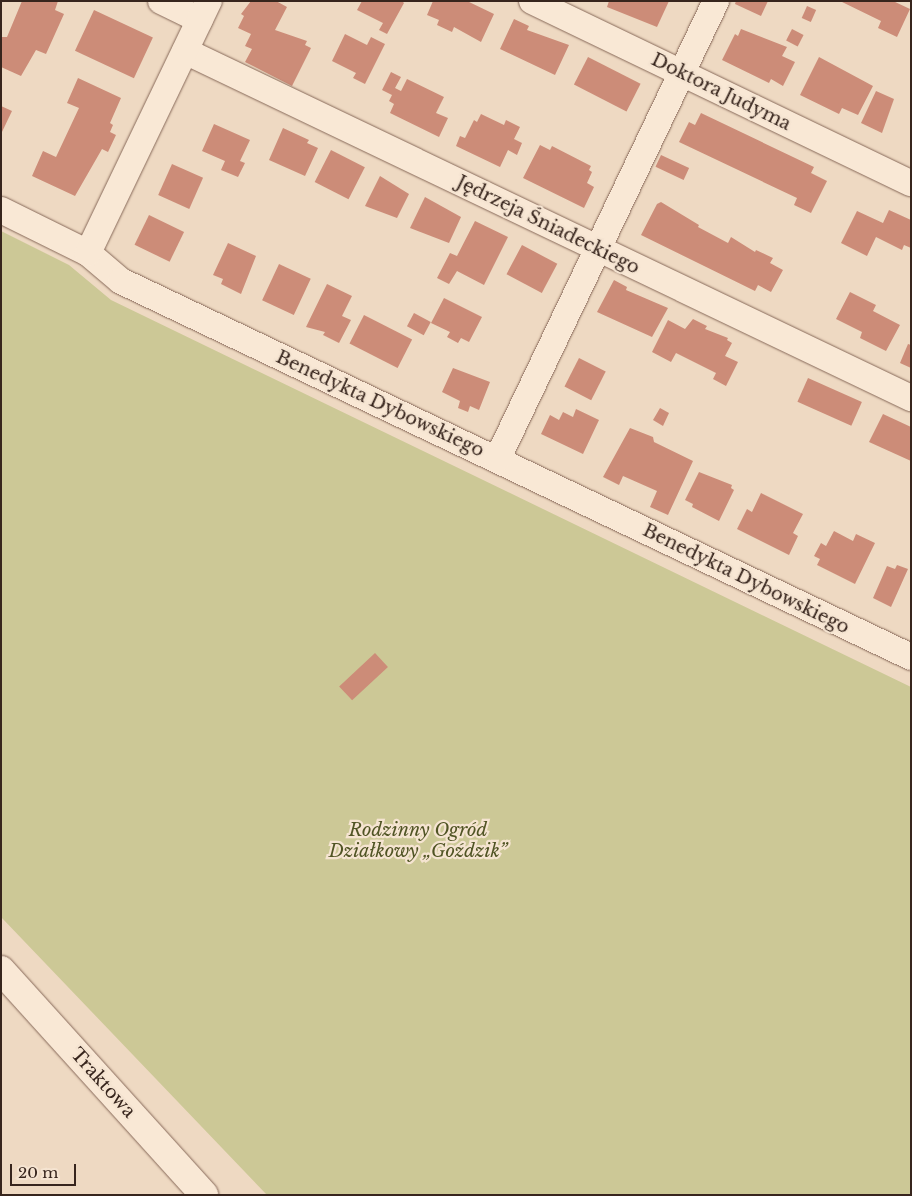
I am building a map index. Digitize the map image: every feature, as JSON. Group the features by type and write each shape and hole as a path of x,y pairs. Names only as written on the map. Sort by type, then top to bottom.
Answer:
{"main road":[{"name":"Traktowa","path":"1,970 204,1195"}],"street":[{"path":"88,253 204,11 161,1"},
{"name":"Doktora Judyma","path":"532,1 911,183"},
{"path":"497,460 716,1"},
{"name":"Jędrzeja Śniadeckiego","path":"185,51 911,398"},
{"name":"Benedykta Dybowskiego","path":"1,210 88,253 121,281 911,657"}],"green space":[{"name":"Rodzinny Ogród Działkowy „Goździk”","path":"1,231 69,265 111,300 911,687 911,1195 267,1195 1,917"}],"building":[{"path":"22,1 58,1 55,10 64,14 46,54 36,50 21,76 1,67 1,37 7,37"},
{"path":"251,1 276,1 287,7 275,30 307,41 305,45 311,48 292,86 245,62 252,49 245,46 251,34 238,28 244,16 241,14"},
{"path":"362,1 402,1 404,3 387,34 379,30 383,23 357,10"},
{"path":"433,1 467,1 494,14 481,42 454,27 452,32 437,25 439,20 427,15"},
{"path":"609,1 669,1 657,27 607,7"},
{"path":"736,1 768,1 761,16 735,4"},
{"path":"840,1 893,1 910,9 897,37 878,28 881,21"},
{"path":"807,6 816,10 811,22 802,18"},
{"path":"94,10 153,37 134,78 75,51"},
{"path":"514,19 529,26 527,30 569,45 555,75 500,49"},
{"path":"741,29 787,47 782,56 795,62 783,86 771,79 769,83 722,60 735,34 738,36"},
{"path":"792,29 804,35 798,46 786,41"},
{"path":"345,34 367,45 371,37 385,44 365,84 353,78 356,73 332,61"},
{"path":"588,57 641,84 626,111 574,85"},
{"path":"819,57 873,86 858,115 842,108 839,114 800,95"},
{"path":"391,72 401,77 395,88 401,91 407,79 444,97 436,113 448,118 439,137 390,113 394,104 389,101 392,95 382,90"},
{"path":"78,78 121,98 110,123 113,125 110,132 116,135 108,152 102,149 75,196 32,176 43,151 56,157 79,108 67,103"},
{"path":"876,91 894,99 882,133 861,123"},
{"path":"1,106 12,111 1,134"},
{"path":"701,113 814,167 811,173 827,181 811,213 794,205 797,198 679,142 689,122 695,125"},
{"path":"481,114 504,125 506,120 520,127 514,139 522,143 517,155 508,150 500,167 456,146 460,136 465,138 474,120 477,122"},
{"path":"214,124 250,140 240,161 245,163 238,177 221,170 225,161 202,151"},
{"path":"283,128 309,140 307,143 318,148 305,176 269,160"},
{"path":"540,145 550,150 552,146 591,166 589,170 592,172 587,183 594,187 584,208 523,178"},
{"path":"331,150 365,167 349,199 315,182"},
{"path":"661,155 689,168 684,180 656,167"},
{"path":"172,164 203,178 189,209 158,195"},
{"path":"380,176 409,194 397,218 365,206"},
{"path":"425,197 461,217 449,243 410,228"},
{"path":"661,202 699,225 698,227 728,243 731,237 755,252 756,250 773,258 770,263 783,270 771,292 758,285 755,291 641,235 657,204"},
{"path":"889,210 911,220 911,248 904,245 902,250 876,237 867,256 841,243 857,211 883,223"},
{"path":"149,215 184,232 170,262 135,245"},
{"path":"475,221 508,237 484,285 457,271 449,284 437,278 450,253 457,256"},
{"path":"228,243 256,256 241,294 221,284 223,279 213,275"},
{"path":"522,245 557,264 542,293 507,274"},
{"path":"279,264 311,279 294,315 262,300"},
{"path":"614,280 627,287 626,290 668,308 652,337 597,312"},
{"path":"327,284 352,296 342,316 351,320 339,343 323,335 325,332 306,327"},
{"path":"850,292 876,305 873,311 900,325 886,351 860,338 862,332 836,319"},
{"path":"444,298 482,317 469,342 461,338 458,343 447,337 450,332 431,323"},
{"path":"414,313 431,322 424,335 407,326"},
{"path":"364,315 412,340 398,368 349,344"},
{"path":"693,319 707,326 705,329 728,338 727,340 732,343 725,356 738,362 726,386 713,379 716,373 676,353 671,362 652,352 668,320 685,329"},
{"path":"908,344 911,345 911,368 900,363"},
{"path":"579,358 606,372 591,400 564,387"},
{"path":"453,368 490,382 479,410 470,406 468,412 458,408 460,401 442,392"},
{"path":"808,378 862,402 851,426 797,402"},
{"path":"660,408 669,413 663,426 653,420"},
{"path":"576,409 599,420 583,454 541,434 550,415 559,420 563,412 573,417"},
{"path":"883,414 911,427 911,461 869,442"},
{"path":"630,428 653,437 654,442 693,461 668,515 650,507 657,491 623,476 619,485 603,477"},
{"path":"699,472 732,485 731,488 734,490 719,521 692,507 693,504 685,500"},
{"path":"761,493 803,514 793,533 798,536 789,555 737,529 747,509 752,512"},
{"path":"834,531 853,541 856,534 875,543 855,584 817,565 820,559 814,556 821,543 826,546"},
{"path":"897,565 908,569 891,607 873,598 887,566 895,569"},
{"path":"375,653 388,667 352,700 339,686"}]}
